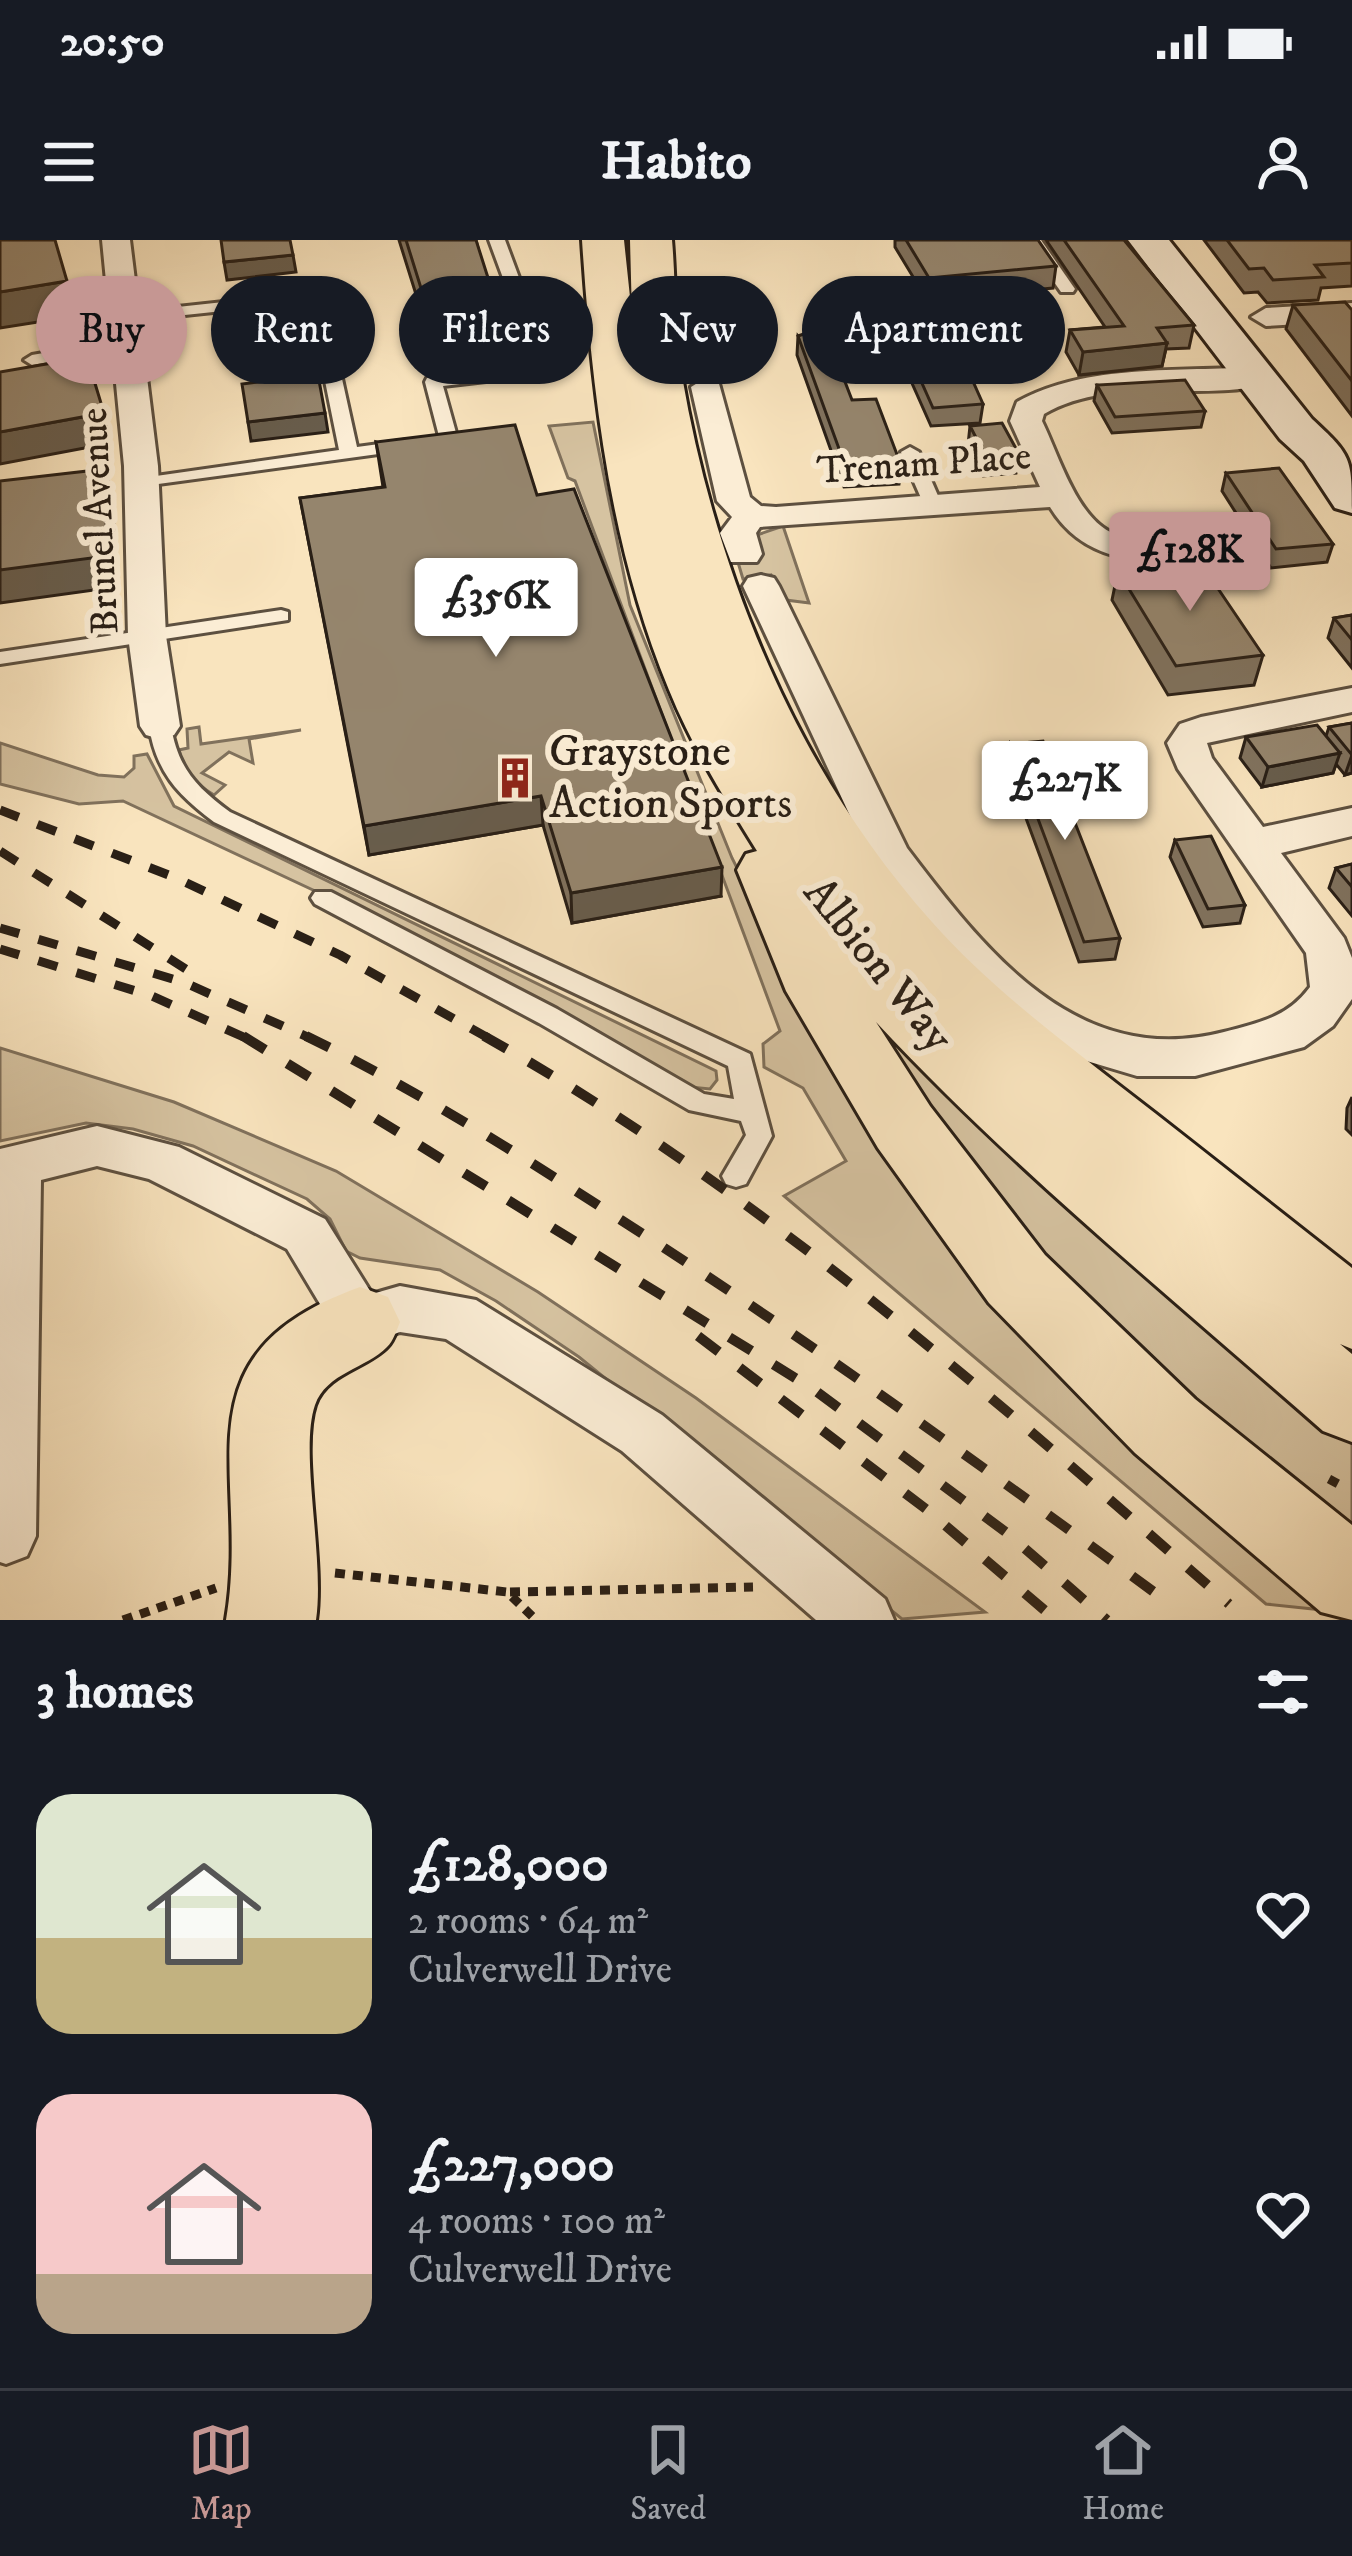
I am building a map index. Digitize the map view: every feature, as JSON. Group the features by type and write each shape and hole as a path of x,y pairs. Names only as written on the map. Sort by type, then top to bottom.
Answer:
{"highway":[{"name":"Albion Way","path":"603,240 613,373 634,496 687,667 745,784 888,992 1052,1154 1352,1405"},
{"name":"Albion Way","path":"651,240 658,371 677,472 714,592 802,793 838,848 912,942 996,1027 1352,1314"},
{"path":"687,667 732,794 810,973 943,1182 1017,1279 1166,1426 1352,1581"},
{"path":"996,1027 1078,1125 1352,1355"},
{"path":"279,1612 271,1427 280,1386 318,1345 360,1322"}],"street":[{"name":"Brunel Avenue","path":"116,240 121,276"},
{"path":"1148,240 1296,429 1322,452 1352,497"},
{"path":"1266,317 1306,321 1352,312"},
{"name":"Trenam Place","path":"751,515 776,518 1061,496 1026,421 1028,409 1038,401 1071,390 1258,377"},
{"name":"Brunel Avenue","path":"131,384 147,636 160,727"},
{"path":"752,410 711,399 734,501 751,515 738,533 773,593 888,854 1009,995 1039,1020 1087,1043 1137,1058 1195,1058 1287,1034 1330,1000 1334,990 1328,950 1192,760 1187,743 1194,733 1215,726 1352,700"},
{"path":"1061,496 1084,534 1136,557 1186,546"},
{"path":"1254,844 1352,822"},
{"path":"5,1536 8,1167 97,1146 161,1162 216,1185 306,1234 360,1322 400,1309 457,1317 642,1432 845,1603"}],"lane":[{"path":"134,473 459,439 433,382 545,369 497,240"},
{"path":"1033,240 1067,289"},
{"path":"187,320 316,297 349,453"},
{"path":"32,360 36,359"},
{"path":"910,452 933,506"},
{"path":"0,658 281,616"},
{"path":"160,727 164,760 183,788 222,817 741,1061 759,1136 736,1175"},
{"path":"322,898 548,1016 698,1103 752,1113"}],"path":[{"path":"507,1592 845,1603"}],"shaded area":[{"path":"593,422 630,605 732,858 851,1095 1323,1610 1266,1604 784,1196 846,1161 803,1088 764,1067 763,1044 780,1031 575,481 568,478 549,426"},
{"path":"783,526 809,603 786,600 771,575 743,579 737,559 754,536"},
{"path":"199,727 201,744 301,730 249,739 253,763 229,752 202,773 225,785 214,795 191,776 179,750 188,748 187,729"},
{"path":"0,743 98,775 124,777 134,768 134,756 147,754 174,806 716,1071 717,1080 710,1089 680,1086 394,928 123,801 79,804 0,784"},
{"path":"862,998 1352,1441 1352,1541 1108,1338 910,1089"},
{"path":"0,1048 174,1102 336,1171 538,1292 696,1398 985,1612 902,1619 579,1357 440,1270 360,1258 346,1251 330,1219 307,1199 193,1146 133,1129 86,1123 0,1141"}],"building":[{"path":"0,240 55,240 66,276 36,276 36,286 0,292"},
{"path":"221,240 290,240 293,255 224,262"},
{"path":"406,240 476,240 487,276 417,276"},
{"path":"906,240 1038,240 1056,266 950,276 928,276"},
{"path":"1064,240 1124,240 1194,325 1157,328 1167,343 1083,352 1070,330 1124,326"},
{"path":"1227,240 1352,240 1352,263 1315,265 1324,277 1273,280 1264,268 1249,269"},
{"path":"1345,302 1352,310 1352,381 1293,305"},
{"path":"36,366 36,384 95,384 104,413 0,432 0,372"},
{"path":"1185,380 1205,411 1115,417 1097,385"},
{"path":"242,384 320,384 325,413 248,422"},
{"path":"815,384 846,384 852,400 876,399 901,465 846,468"},
{"path":"922,384 974,384 983,404 933,408"},
{"path":"1002,423 1019,454 986,457 970,426"},
{"path":"515,425 537,495 574,489 722,867 571,893 541,796 364,826 300,498 385,487 376,442"},
{"path":"1279,468 1333,544 1276,549 1226,473"},
{"path":"105,469 107,556 0,570 0,481"},
{"path":"1200,562 1263,655 1176,666 1118,571"},
{"path":"1352,615 1352,640 1334,618"},
{"path":"1352,723 1352,755 1329,727"},
{"path":"1317,725 1340,753 1268,767 1246,737"},
{"path":"1043,741 1120,938 1084,942 1010,744"},
{"path":"1211,836 1245,905 1208,909 1175,840"},
{"path":"1352,864 1352,887 1336,868"}],"railway":[{"path":"0,810 174,877 340,955 490,1039"},
{"path":"0,851 200,978"},
{"path":"0,928 183,982 311,1038"},
{"path":"0,949 152,996 247,1039"},
{"path":"243,1036 247,1039"},
{"path":"306,1036 311,1038"},
{"path":"484,1036 585,1096 778,1228 963,1374 1229,1604"},
{"path":"311,1038 466,1123 692,1266 1173,1606"},
{"path":"247,1039 813,1389 1007,1533 1107,1620"},
{"path":"698,1336 926,1509 1056,1620"}],"place":[{"name":"Graystone Action Sports","path":"515,778"}]}
